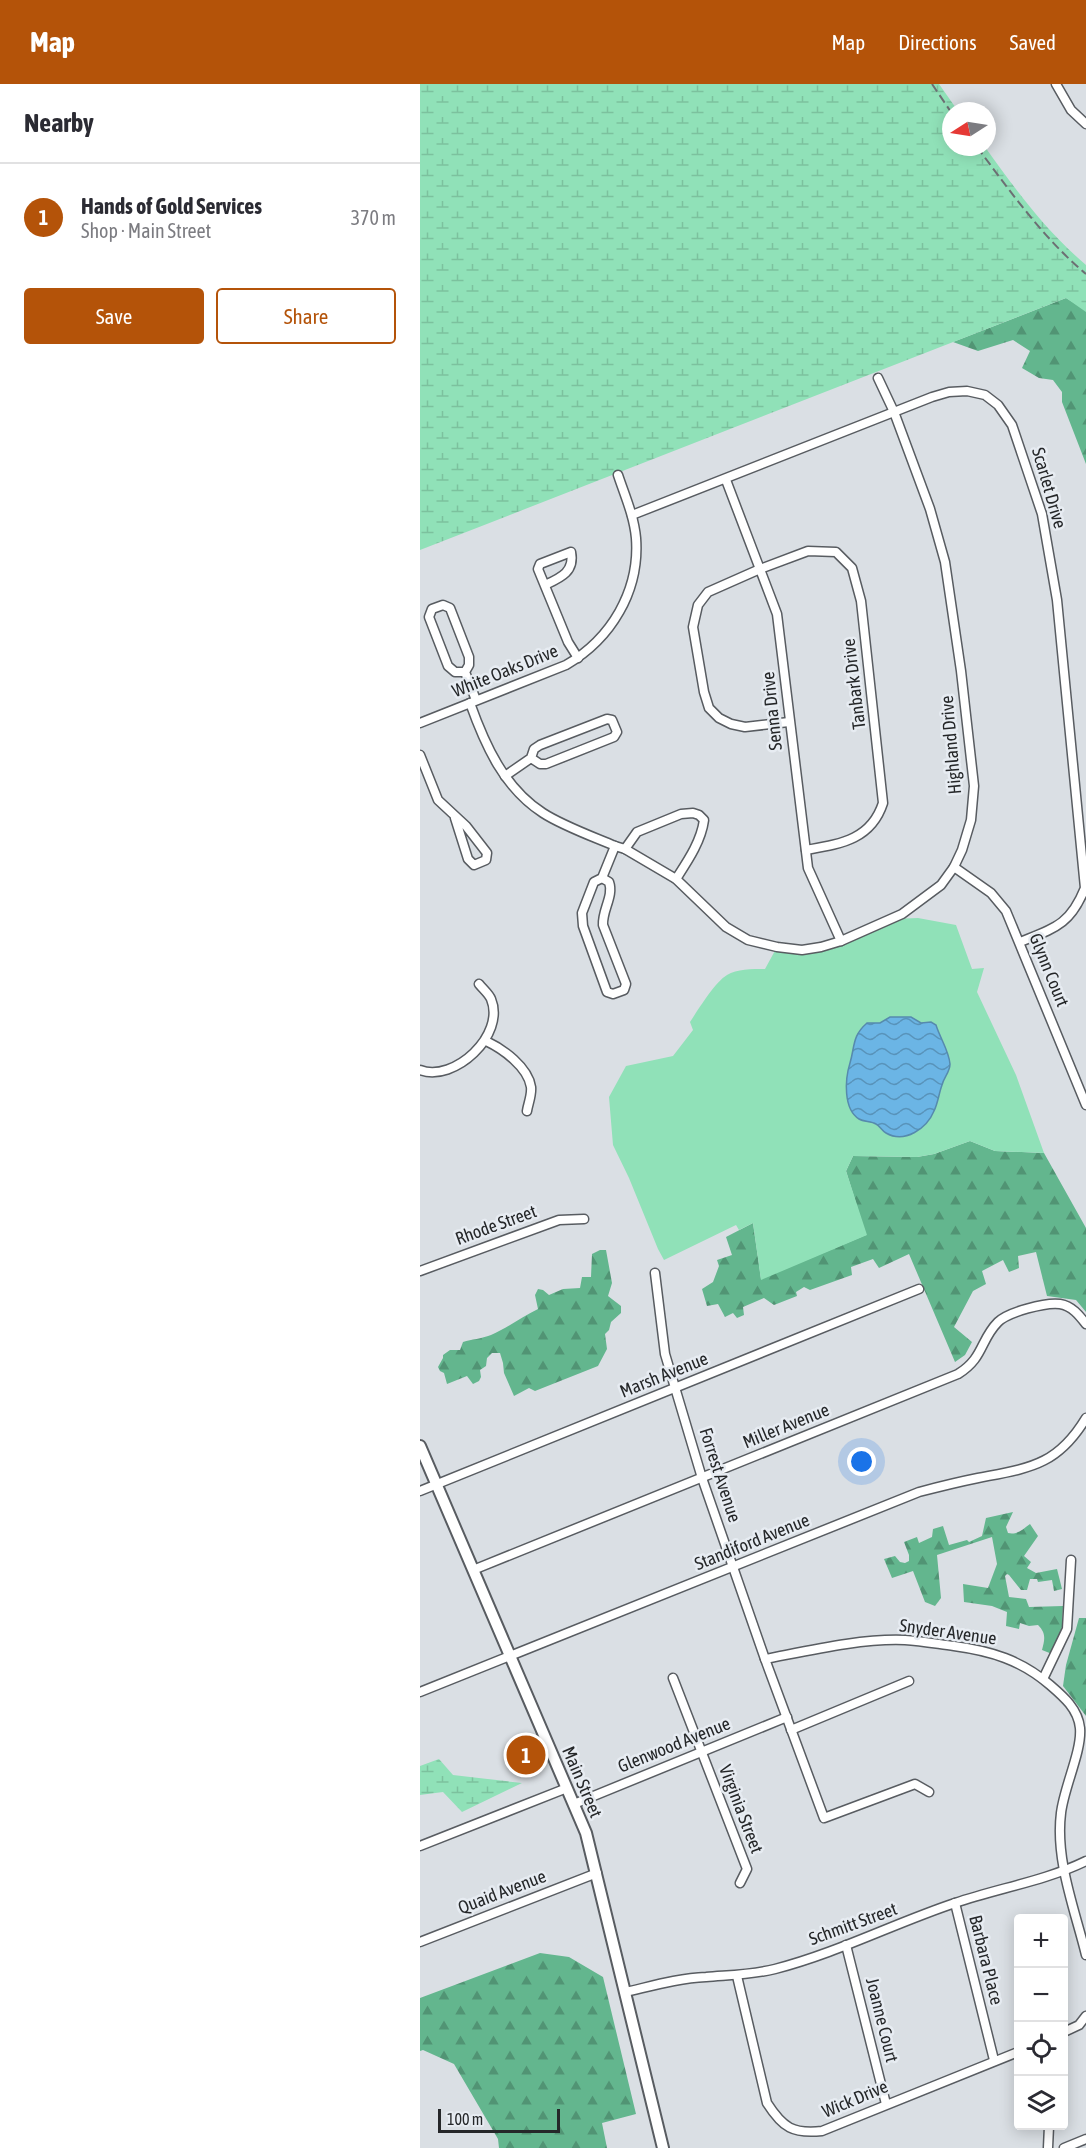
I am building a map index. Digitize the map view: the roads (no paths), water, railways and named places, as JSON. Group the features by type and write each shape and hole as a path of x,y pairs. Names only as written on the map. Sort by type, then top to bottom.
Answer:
{"main road":[{"name":"Main Street","path":"420,1446 586,1833 663,2148"}],"street":[{"path":"1056,84 1071,110 1086,124"},
{"name":"Highland Drive","path":"465,672 481,733 494,759 520,794 544,814 625,849 675,879 726,927 748,940 802,950 821,947 841,941 902,914 941,885 954,867 971,820 974,786 961,670 945,562 930,509 894,412 878,378"},
{"name":"Scarlet Drive","path":"632,515 949,392 967,391 985,395 998,405 1012,425 1042,514 1057,600 1085,888 1071,915 1056,927 1020,942"},
{"name":"White Oaks Drive","path":"420,723 566,665 578,658 605,634 623,606 635,569 636,539 632,515 618,475"},
{"name":"Senna Drive","path":"726,480 777,614 808,868 841,941"},
{"name":"Tanbark Drive","path":"789,722 745,727 719,718 709,708 704,692 693,627 698,605 708,592 760,569 808,551 836,552 852,568 861,602 883,803 879,818 870,828 830,846 806,850"},
{"path":"545,585 563,577 571,566 571,552 540,564 538,568 568,642 578,658"},
{"path":"443,605 450,608 469,657 469,665 465,672 455,672 448,666 429,617 432,609 443,605"},
{"path":"505,776 531,758 534,749 540,745 607,719 612,720 616,732 614,737 546,764 540,764 531,758"},
{"path":"420,756 438,800 466,826 487,853 486,860 474,864 468,859 456,818"},
{"path":"625,849 637,832 647,827 687,812 699,815 704,820 703,828 689,860 675,879"},
{"path":"602,878 609,882 612,889 602,916 603,925 626,984 624,990 613,994 607,992 583,926 582,913 594,882 602,878 615,846"},
{"name":"Glynn Court","path":"954,867 991,893 1006,911 1086,1105"},
{"path":"420,1070 426,1072 443,1070 468,1060 486,1041 494,1017 491,999 479,984"},
{"path":"486,1041 499,1047 526,1074 531,1088 527,1111"},
{"name":"Rhode Street","path":"420,1271 559,1220 584,1219"},
{"name":"Forrest Avenue","path":"655,1273 664,1354 702,1478 765,1659 824,1818 915,1784 928,1792"},
{"name":"Marsh Avenue","path":"420,1491 919,1289"},
{"name":"Miller Avenue","path":"473,1570 958,1374 976,1360 998,1322 1013,1313 1060,1304 1077,1312 1086,1324"},
{"name":"Standiford Avenue","path":"420,1692 919,1492 1027,1468 1040,1463 1065,1446 1076,1435 1086,1418"},
{"path":"1043,1679 1067,1629 1071,1560"},
{"name":"Snyder Avenue","path":"765,1659 855,1644 903,1640 985,1650 1012,1660 1043,1679 1065,1698 1075,1711 1080,1729 1060,1815 1060,1845 1086,1955"},
{"name":"Virginia Street","path":"673,1678 747,1869 740,1883"},
{"path":"791,1730 909,1681"},
{"name":"Glenwood Avenue","path":"574,1804 787,1717"},
{"path":"420,1846 567,1788"},
{"name":"Schmitt Street","path":"626,1992 676,1980 737,1976 776,1969 955,1903 1065,1871 1086,1861"},
{"name":"Quaid Avenue","path":"420,1942 597,1873"},
{"name":"Barbara Place","path":"955,1903 994,2060"},
{"name":"Joanne Court","path":"846,1945 886,2104"},
{"name":"Wick Drive","path":"737,1976 767,2103 776,2117 787,2127 803,2133 822,2131 1014,2053"},
{"path":"1068,2030 1079,2025 1086,2016"},
{"path":"1048,2148 1049,2130"},
{"path":"1064,2148 1086,2139"}],"water":[{"path":"890,1017 911,1017 921,1023 931,1022 936,1025 950,1064 931,1117 921,1128 901,1137 886,1133 876,1124 859,1119 850,1108 846,1085 859,1032 867,1023 880,1023"}],"railway":[{"path":"932,84 944,102"},
{"path":"984,156 1041,230 1086,274"}],"place":[{"name":"Hands of Gold Services","path":"526,1755"}]}
